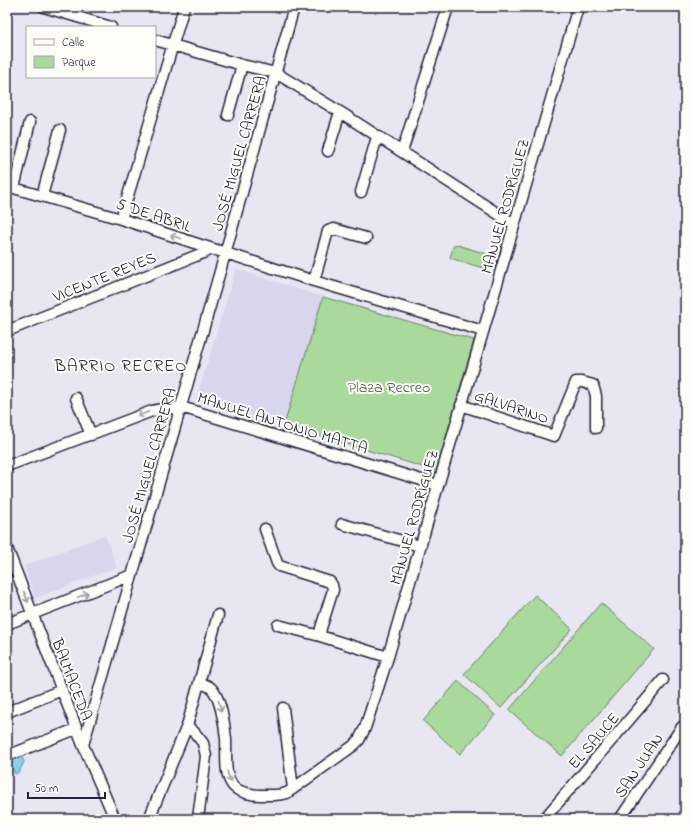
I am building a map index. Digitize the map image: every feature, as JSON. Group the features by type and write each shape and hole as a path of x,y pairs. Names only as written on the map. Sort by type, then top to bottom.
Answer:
{"street":[{"path":"44,7 108,26"},
{"path":"121,219 184,7"},
{"name":"JOSÉ MIGUEL CARRERA","path":"83,745 181,407 294,7"},
{"path":"402,152 448,7"},
{"name":"MANUEL RODRÍGUEZ","path":"199,683 209,686 216,692 226,738 227,774 234,788 252,795 278,795 287,793 353,746 359,740 365,728 388,657 578,7"},
{"path":"156,40 276,74 340,112 514,224"},
{"path":"228,116 242,65"},
{"path":"328,151 340,112"},
{"path":"10,187 30,122"},
{"path":"42,196 60,130"},
{"path":"361,192 377,136"},
{"name":"5 DE ABRIL","path":"10,187 121,219 314,281 483,331"},
{"path":"314,281 328,231 334,229 366,238"},
{"name":"VICENTE REYES","path":"7,330 213,249"},
{"name":"GALVARINO","path":"461,406 554,436 576,382 582,382 593,385 596,396 596,428"},
{"path":"76,398 91,435"},
{"name":"MANUEL ANTONIO MATTA","path":"7,466 152,411 181,407 438,485"},
{"path":"342,524 420,546"},
{"path":"265,529 279,566 330,582 332,585 333,590 321,628 320,636"},
{"name":"BALMACEDA","path":"7,548 76,729 115,819"},
{"path":"7,624 132,576"},
{"path":"149,819 187,726 218,615"},
{"path":"278,626 320,636 388,657"},
{"name":"EL SAUCE","path":"544,819 663,680"},
{"path":"7,712 62,690"},
{"path":"284,708 294,789"},
{"path":"187,726 203,743 206,756 198,819"},
{"name":"SAN JUAN","path":"620,819 683,728"},
{"path":"7,756 76,729"}],"shaded area":[{"path":"236,269 323,297 284,425 196,400"},
{"path":"105,535 117,567 35,598 24,566"}],"green space":[{"path":"454,244 487,254 483,268 450,258"},
{"name":"Plaza Recreo","path":"323,297 474,340 436,471 284,425"},
{"path":"535,595 572,629 501,708 464,674"},
{"path":"601,603 654,649 562,756 509,710"},
{"path":"458,681 495,715 460,754 423,721"}],"water":[{"path":"21,755 24,762 19,772 15,774 9,760"}],"district":[{"name":"BARRIO RECREO","path":"121,365"}]}
